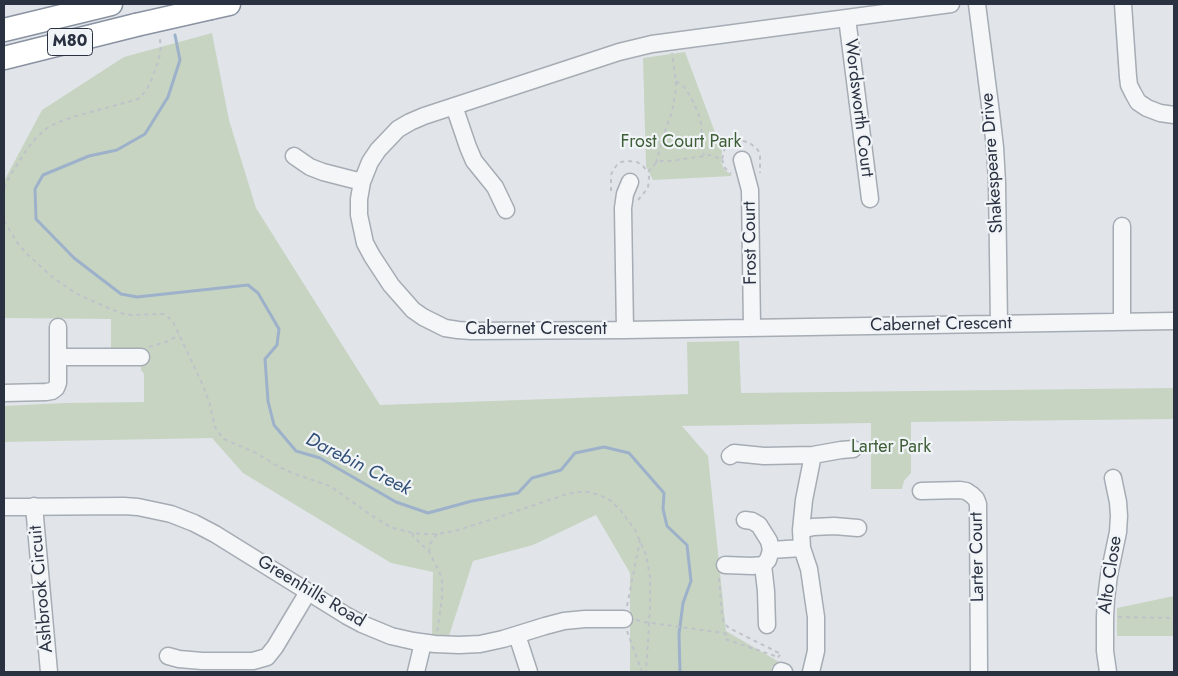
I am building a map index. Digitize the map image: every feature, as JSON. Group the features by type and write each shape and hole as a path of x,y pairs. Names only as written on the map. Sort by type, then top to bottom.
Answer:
{"highway":[{"name":"M80","path":"4,30 111,4"},
{"name":"M80","path":"4,58 220,6"}],"street":[{"name":"Cabernet Crescent","path":"951,4 670,40 634,48 424,116 398,129 378,150 370,162 362,182 359,199 359,215 366,243 391,285 413,310 445,328 471,332 1174,321"},
{"name":"Shakespeare Drive","path":"977,4 995,147 999,324"},
{"path":"1123,4 1129,85 1138,102 1160,113 1174,115"},
{"name":"Wordsworth Court","path":"847,18 870,199"},
{"path":"454,106 474,161 495,187 506,210"},
{"path":"294,156 310,167 323,172 362,182"},
{"name":"Frost Court","path":"742,160 750,190 752,327"},
{"path":"625,330 623,208 625,194 630,182"},
{"path":"1122,226 1122,322"},
{"path":"4,393 46,392 56,388 58,383 58,327"},
{"path":"58,357 141,357"},
{"path":"730,456 734,453 764,456 814,455 854,449"},
{"path":"811,672 816,651 816,617 809,569 802,548 801,530 804,500 814,455"},
{"name":"Alto Close","path":"1108,672 1105,642 1106,598 1118,532 1119,516 1113,478"},
{"name":"Larter Court","path":"921,491 966,491 976,499 978,504 979,672"},
{"name":"Greenhills Road","path":"4,506 124,506 171,514 194,523 214,534 347,616 376,630 401,639 429,644 459,646 480,644 564,622 585,619 624,619"},
{"name":"Ashbrook Circuit","path":"34,506 49,672"},
{"path":"725,565 763,565 768,560 771,550 769,541 759,525 745,520"},
{"path":"801,530 834,526 858,528"},
{"path":"771,550 802,548"},
{"path":"763,565 767,625"},
{"path":"168,656 202,661 253,661 266,657 275,647 308,592"},
{"path":"517,635 529,672"},
{"path":"416,672 429,644"}],"path":[{"path":"4,188 27,149 46,129 69,118 138,99 144,94 160,58 161,46 159,37"},
{"path":"648,172 656,162 672,112 676,81 672,52"},
{"path":"676,81 684,87 695,104 701,124 704,156"},
{"path":"735,179 724,166 722,158 725,148 729,144 740,140 750,143 758,150 760,156 760,175"},
{"path":"656,162 710,155 722,158"},
{"path":"611,193 611,175 617,165 621,162 637,162 644,166 649,177 648,188 636,202"},
{"path":"4,221 26,253 51,276 75,293 124,314 162,314 167,316 173,322 201,381 209,401 214,427 224,439 256,453 279,467 330,486 390,527 413,533 437,534 455,531 577,492 600,495 611,501 630,522 646,556 650,577 646,672"},
{"path":"413,533 413,536 430,552 442,580 442,599 429,644"},
{"path":"430,552 430,544 437,534"},
{"path":"640,540 627,607 629,618 624,619 642,672"},
{"path":"644,622 726,634 725,640 781,666 781,654 729,628 724,623 718,568 725,565"},
{"path":"1115,617 1174,618"}],"green space":[{"name":"Larter Park","path":"212,33 229,120 256,208 380,405 688,394 687,342 739,341 741,393 1174,388 1174,419 911,422 911,473 904,481 902,489 871,489 871,423 682,426 708,456 726,631 781,663 772,666 771,672 630,672 630,573 596,515 533,545 473,561 449,636 432,635 433,572 391,563 243,473 212,438 4,442 4,406 144,402 144,374 141,370 141,351 111,350 111,319 4,318 4,181 42,110 124,57"},
{"name":"Frost Court Park","path":"685,52 722,151 721,162 724,169 732,176 653,180 646,166 643,58"},
{"path":"1174,596 1174,636 1117,636 1117,608"}],"waterway":[{"name":"Darebin Creek","path":"175,35 180,60 168,97 145,134 117,150 89,156 43,175 35,189 36,219 74,258 121,294 137,297 248,285 258,293 279,329 277,345 265,359 268,401 274,425 296,451 320,458 396,502 428,513 472,501 518,493 532,478 561,470 575,453 604,447 629,453 664,493 663,509 667,526 687,545 691,581 683,603 679,634 680,672"}]}
